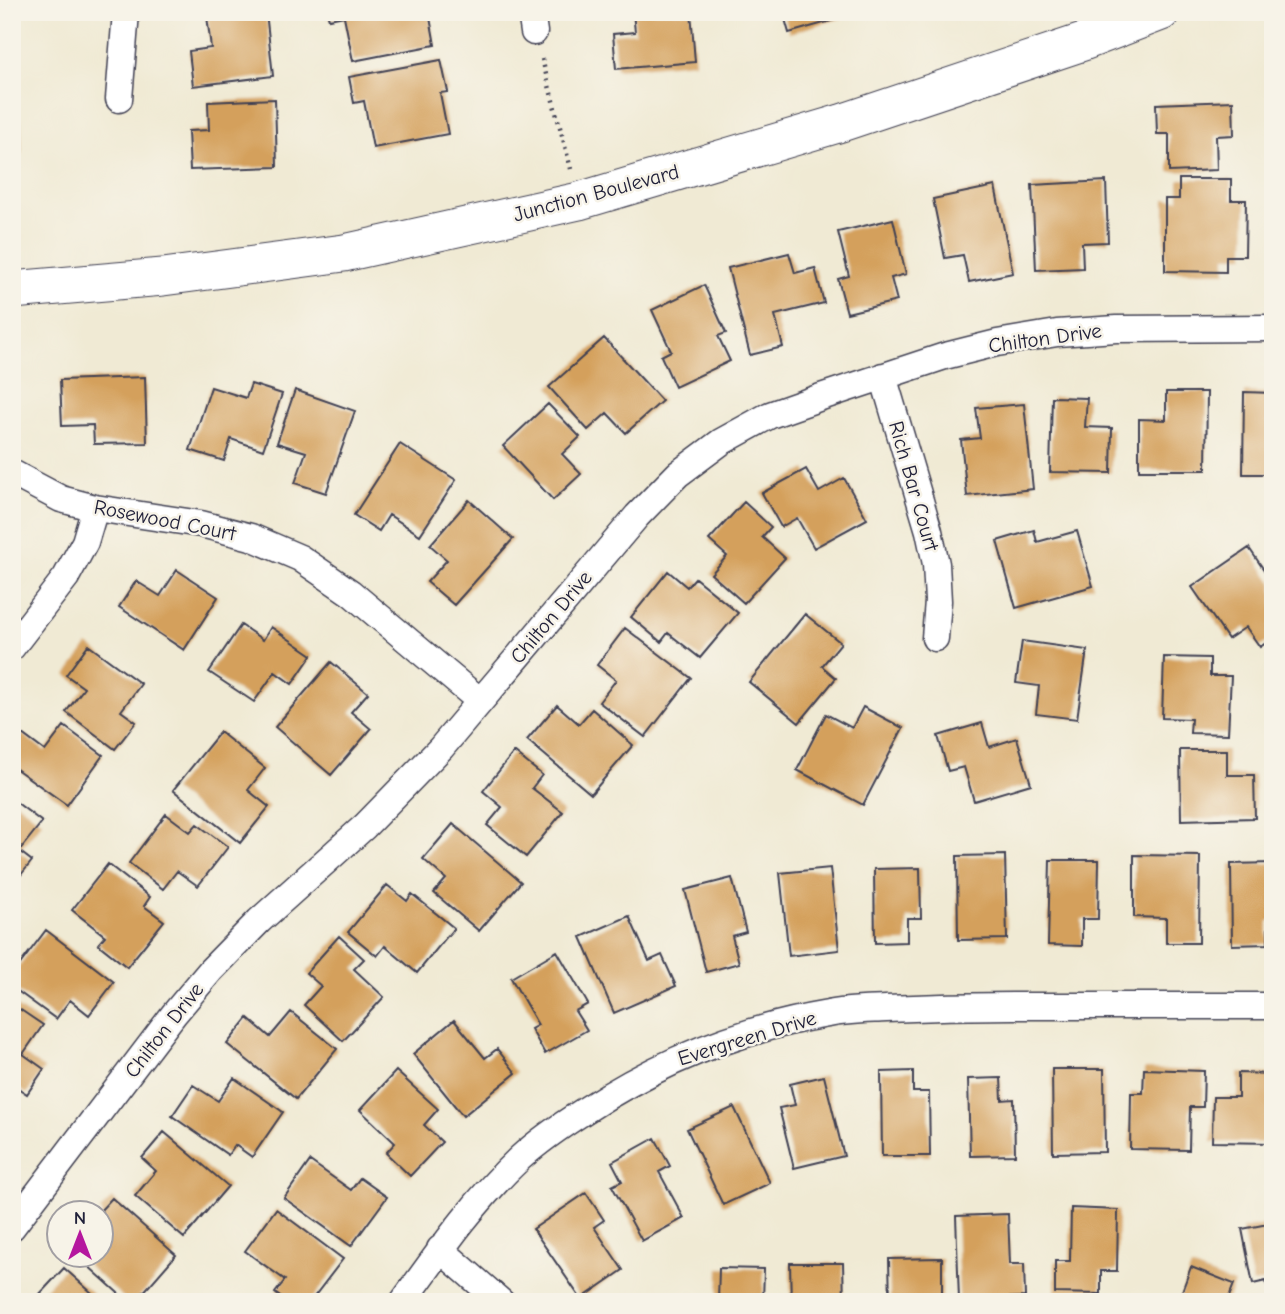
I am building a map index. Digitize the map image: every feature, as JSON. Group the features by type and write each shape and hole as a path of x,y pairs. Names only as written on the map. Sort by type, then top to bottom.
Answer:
{"main road":[{"name":"Junction Boulevard","path":"12,290 163,277 344,253 579,201 841,123 1083,43 1161,12"}],"street":[{"path":"119,99 126,12"},
{"name":"Chilton Drive","path":"12,1227 174,1014 211,971 259,921 365,826 441,748 637,516 678,474 722,442 770,415 945,356 997,343 1057,333 1116,329 1273,328"},
{"name":"Rich Bar Court","path":"883,376 929,531 936,564 938,601 935,638"},
{"name":"Rosewood Court","path":"12,473 61,499 94,508 201,524 251,537 300,558 351,593 480,701"},
{"path":"12,647 66,577 85,542 94,508"},
{"name":"Evergreen Drive","path":"403,1302 440,1249 520,1158 564,1124 613,1092 669,1062 724,1040 830,1013 947,1006 1273,1006"},
{"path":"440,1249 500,1302"}],"path":[{"path":"532,22 579,201"}],"building":[{"path":"266,12 273,76 193,86 189,51 211,48 207,16"},
{"path":"327,12 429,12 435,45 353,61 344,16 329,19"},
{"path":"633,12 691,12 695,62 616,69 613,34 635,32"},
{"path":"783,12 859,12 859,13 789,33"},
{"path":"441,60 448,92 440,93 448,134 373,148 364,101 354,103 349,77"},
{"path":"275,99 277,167 190,170 188,131 209,130 208,102"},
{"path":"1233,101 1234,135 1216,136 1217,170 1169,172 1169,134 1157,134 1156,104"},
{"path":"12,121 21,121 22,153 12,154"},
{"path":"1179,179 1231,179 1231,200 1246,200 1245,256 1226,256 1226,272 1165,271 1165,199 1179,199"},
{"path":"1106,181 1108,242 1082,243 1083,268 1036,270 1032,185"},
{"path":"995,186 1013,273 969,282 963,255 945,258 933,199"},
{"path":"893,219 906,274 891,278 897,301 847,313 838,279 849,276 838,232"},
{"path":"789,253 795,273 815,268 824,303 775,315 783,347 750,355 728,268"},
{"path":"704,285 726,333 718,336 730,361 675,387 661,356 671,351 652,310"},
{"path":"604,338 662,401 626,433 607,413 588,430 549,387"},
{"path":"145,377 147,443 94,444 93,425 62,426 60,380"},
{"path":"251,384 282,394 263,450 231,439 224,461 190,450 211,387 246,398"},
{"path":"295,390 355,411 326,493 295,483 306,452 277,443"},
{"path":"1166,392 1207,392 1206,470 1139,470 1139,419 1166,420"},
{"path":"1244,392 1273,393 1273,474 1243,474"},
{"path":"1052,397 1087,398 1085,427 1112,428 1111,473 1050,472"},
{"path":"548,404 580,437 562,454 581,474 553,500 503,446"},
{"path":"1024,404 1033,489 967,496 961,440 980,438 976,408"},
{"path":"400,444 456,480 420,535 389,515 379,531 354,515"},
{"path":"806,469 819,492 844,478 867,519 814,548 797,518 781,527 762,493"},
{"path":"469,500 513,539 454,605 427,582 447,560 430,545"},
{"path":"744,502 771,527 762,537 785,558 744,603 711,574 727,556 709,540"},
{"path":"1034,530 1037,542 1077,531 1093,586 1016,608 997,541"},
{"path":"1249,548 1273,583 1273,638 1260,647 1246,627 1228,639 1192,587"},
{"path":"177,570 218,597 184,650 119,607 136,581 160,596"},
{"path":"668,571 687,587 695,578 738,613 700,658 668,633 661,642 631,617"},
{"path":"805,614 841,643 822,666 836,678 799,723 749,682"},
{"path":"241,625 263,640 271,627 312,655 292,684 275,672 254,702 209,672"},
{"path":"625,628 691,678 645,737 599,702 616,680 597,665"},
{"path":"1022,641 1087,650 1077,719 1036,714 1039,686 1016,683"},
{"path":"88,645 141,684 121,711 136,722 115,749 66,712 84,688 66,675"},
{"path":"1164,657 1210,658 1210,676 1231,676 1228,734 1190,733 1191,719 1162,718"},
{"path":"331,662 368,693 351,712 371,729 331,775 275,727"},
{"path":"557,705 579,724 592,709 633,745 591,794 527,740"},
{"path":"863,707 903,728 863,805 797,770 826,714 852,728"},
{"path":"982,723 989,747 1017,738 1031,784 974,801 964,767 948,771 938,736"},
{"path":"64,726 103,755 67,805 12,766 12,747 22,734 45,751"},
{"path":"220,732 265,768 248,790 269,807 240,843 173,790"},
{"path":"1180,750 1227,750 1227,775 1254,775 1255,818 1181,820"},
{"path":"514,752 542,775 532,788 563,812 526,857 487,825 502,807 483,791"},
{"path":"12,799 42,822 19,851 32,861 12,886"},
{"path":"166,814 190,832 197,824 228,847 198,886 177,871 163,889 129,863"},
{"path":"453,824 521,882 479,931 434,893 446,879 423,859"},
{"path":"1005,855 1007,939 958,940 957,856"},
{"path":"1134,855 1200,856 1199,943 1166,943 1166,918 1134,917"},
{"path":"1050,860 1099,860 1098,919 1082,919 1082,946 1048,945"},
{"path":"1273,863 1273,921 1268,921 1268,944 1232,945 1231,864"},
{"path":"108,864 150,897 144,906 164,921 127,967 98,944 105,936 72,910"},
{"path":"830,868 839,950 789,956 780,873"},
{"path":"920,868 921,918 907,918 907,942 875,943 874,869"},
{"path":"732,878 746,932 732,936 739,963 706,972 685,890"},
{"path":"387,885 407,901 412,894 454,928 417,973 385,946 377,956 348,932"},
{"path":"629,916 649,961 662,955 676,986 614,1013 581,937"},
{"path":"46,930 114,982 89,1015 70,1000 56,1019 12,987 12,975"},
{"path":"339,936 364,959 354,969 384,997 343,1041 304,1005 321,986 306,973"},
{"path":"557,951 588,1004 575,1011 587,1030 545,1054 531,1029 538,1025 511,978"},
{"path":"12,1004 43,1025 23,1054 44,1069 27,1094 12,1084"},
{"path":"291,1012 337,1049 296,1099 227,1044 248,1018 270,1037"},
{"path":"454,1020 485,1058 497,1049 516,1073 463,1116 413,1054"},
{"path":"1052,1069 1104,1069 1105,1152 1053,1153"},
{"path":"1144,1069 1204,1071 1203,1107 1190,1107 1189,1150 1130,1149 1131,1093 1143,1093"},
{"path":"396,1071 438,1109 424,1125 442,1142 410,1176 386,1153 395,1143 360,1110"},
{"path":"913,1071 913,1092 929,1092 930,1156 882,1156 881,1072"},
{"path":"1238,1073 1273,1074 1273,1143 1212,1142 1213,1097 1238,1097"},
{"path":"824,1076 844,1156 794,1168 779,1108 795,1105 790,1084"},
{"path":"234,1078 283,1112 252,1157 235,1145 228,1155 172,1116 193,1085 218,1101"},
{"path":"1001,1078 1002,1100 1014,1099 1015,1155 970,1156 968,1079"},
{"path":"734,1107 770,1183 723,1205 687,1129"},
{"path":"164,1132 228,1186 184,1238 135,1196 156,1171 142,1158"},
{"path":"655,1138 670,1166 659,1172 684,1218 642,1241 612,1186 622,1181 612,1162"},
{"path":"310,1161 351,1190 360,1178 387,1197 351,1246 284,1198"},
{"path":"586,1193 604,1220 594,1227 623,1270 581,1299 533,1229"},
{"path":"116,1202 176,1255 135,1302 128,1302 90,1268 116,1268"},
{"path":"1071,1208 1118,1210 1117,1271 1101,1271 1101,1294 1055,1293 1055,1261 1070,1261"},
{"path":"276,1209 343,1259 310,1302 287,1302 275,1293 285,1280 245,1251"},
{"path":"1008,1214 1010,1264 1024,1264 1025,1297 959,1300 956,1216"},
{"path":"1273,1223 1273,1302 1270,1302 1266,1281 1253,1284 1242,1229"},
{"path":"942,1258 942,1302 890,1302 889,1259"},
{"path":"790,1263 843,1263 844,1302 791,1302"},
{"path":"1191,1267 1234,1284 1227,1302 1178,1302"},
{"path":"64,1268 102,1302 42,1302 37,1297"},
{"path":"719,1268 764,1269 763,1302 718,1302"}]}
